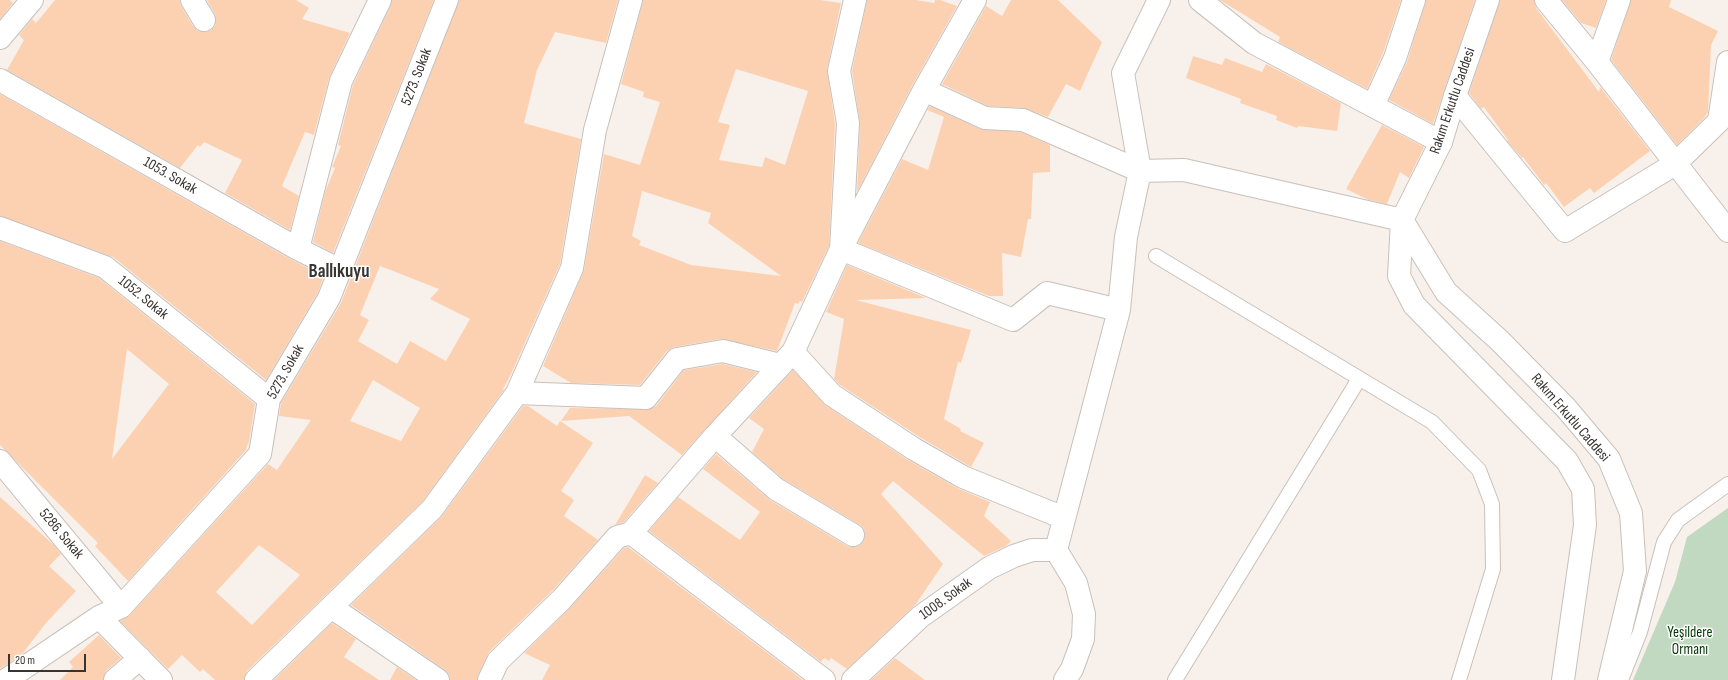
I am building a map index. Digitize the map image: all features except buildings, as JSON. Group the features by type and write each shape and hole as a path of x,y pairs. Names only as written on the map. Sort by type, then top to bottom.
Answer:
{"street":[{"path":"0,38 32,0"},
{"path":"192,0 204,20"},
{"path":"298,249 341,81 380,0"},
{"name":"5273. Sokak","path":"6,680 98,617 121,607 260,454 269,399 329,298 447,0"},
{"path":"256,680 432,509 517,393 572,268 595,130 632,0"},
{"path":"841,249 848,123 839,71 855,0"},
{"path":"488,680 498,662 562,599 617,537 631,533 715,436 787,359 841,249 924,90 975,0"},
{"path":"1065,680 1072,669 1082,639 1084,614 1076,582 1056,550 1119,310 1126,237 1140,171 1123,73 1159,0"},
{"path":"1200,0 1254,43 1442,142"},
{"path":"1373,106 1395,58 1414,0"},
{"name":"Rakım Erkutlu Caddesi","path":"1488,0 1455,96 1442,142 1402,220 1399,276 1414,305 1567,461 1583,489 1585,525 1563,680"},
{"path":"1546,0 1597,62 1728,231"},
{"path":"1597,62 1619,0"},
{"path":"1455,96 1566,231 1675,164 1719,121 1728,62"},
{"name":"1053. Sokak","path":"0,80 298,249 340,270"},
{"path":"924,90 986,118 1023,120 1140,171 1184,170 1402,220"},
{"name":"Rakım Erkutlu Caddesi","path":"1402,220 1446,292 1500,341 1566,408 1609,459 1631,513 1635,571 1609,680"},
{"name":"1052. Sokak","path":"0,228 105,267 269,399"},
{"path":"841,249 1013,320 1047,293 1119,310"},
{"path":"517,393 646,398 677,359 723,351 787,359 832,395 914,449 963,477 1064,518"},
{"path":"715,436 776,489 853,535"},
{"name":"5286. Sokak","path":"0,461 121,607"},
{"path":"631,533 824,680"},
{"name":"1008. Sokak","path":"853,680 920,617 989,568 1014,556 1032,550 1056,550"},
{"path":"331,607 438,680"},
{"path":"98,617 161,680"},
{"path":"115,680 140,658"}],"lane":[{"path":"1156,256 1432,422 1479,470 1492,504 1493,569 1459,680"},
{"path":"1175,680 1359,378"},
{"path":"1621,680 1640,632 1664,542 1678,520 1728,484"}],"green space":[{"name":"Yeşildere Ormanı","path":"1728,508 1728,680 1633,680 1675,582 1687,537"}],"district":[{"name":"Ballıkuyu","path":"339,272"}]}
